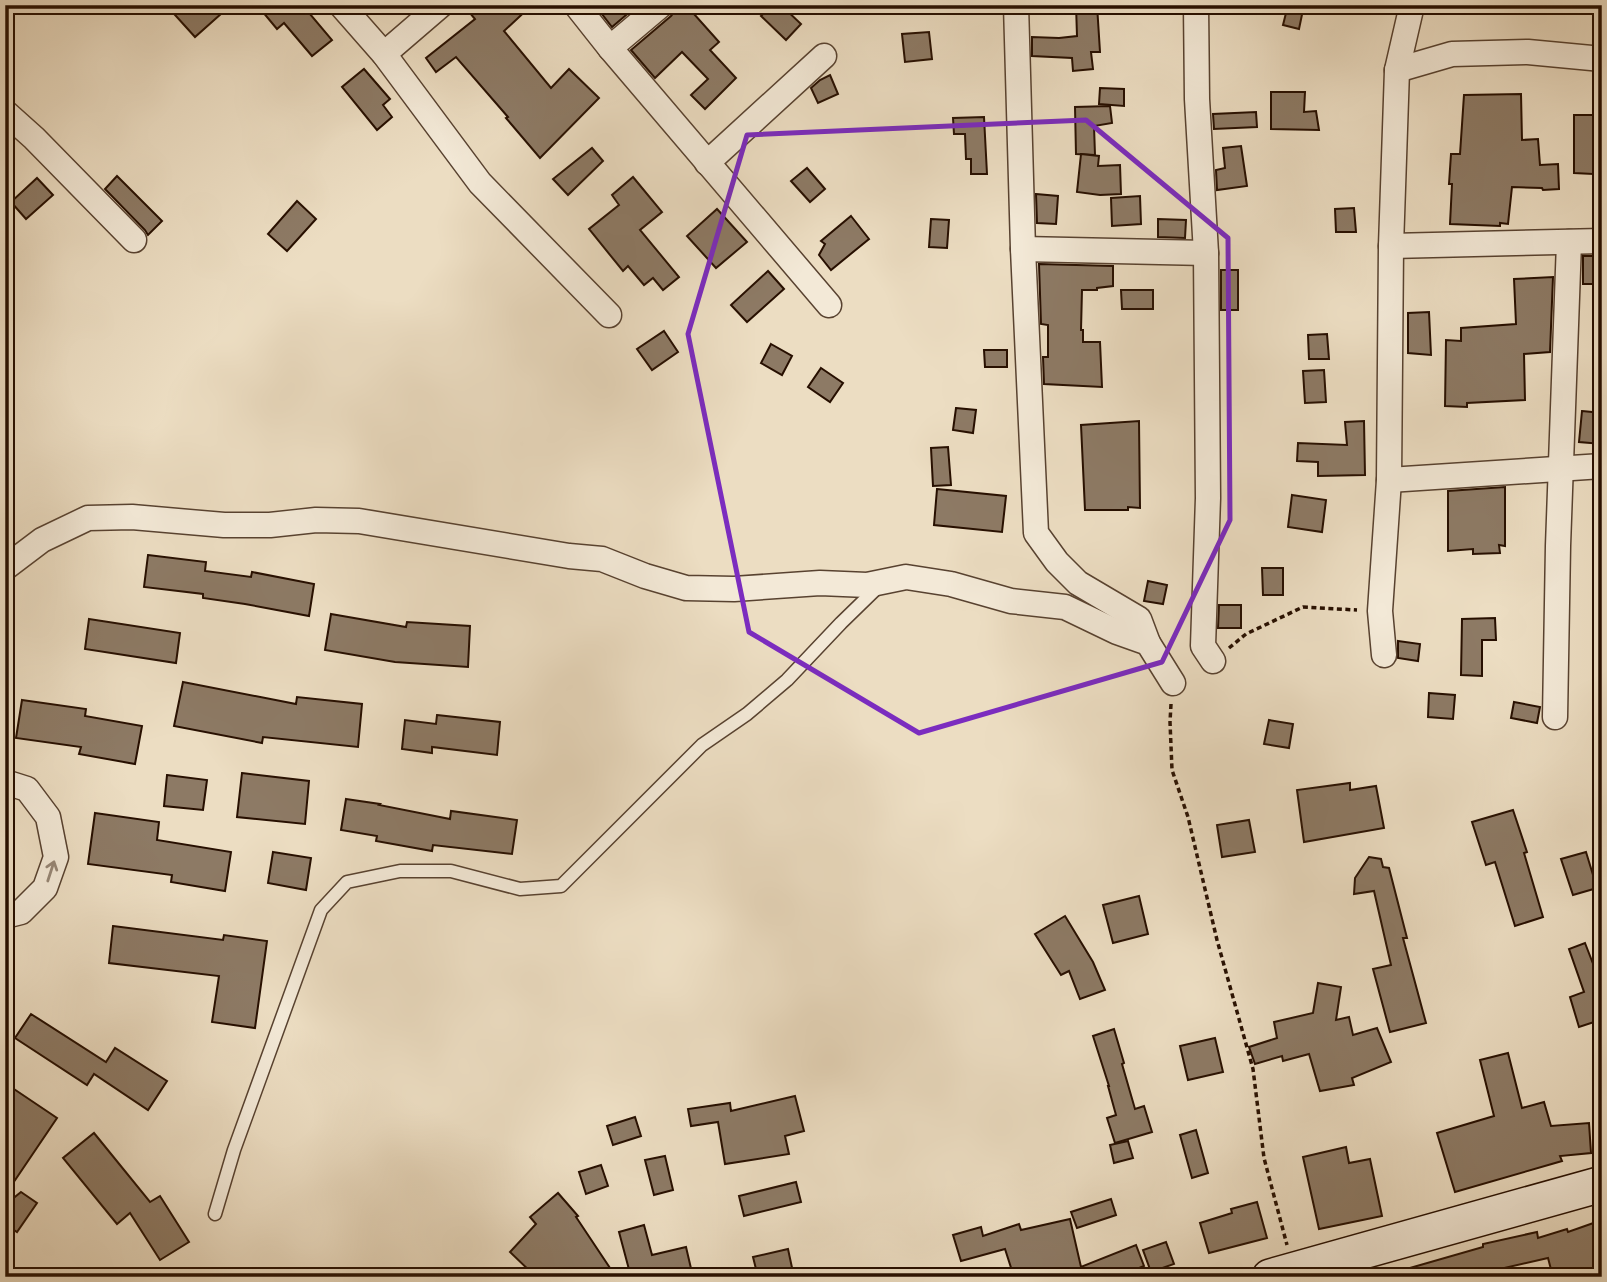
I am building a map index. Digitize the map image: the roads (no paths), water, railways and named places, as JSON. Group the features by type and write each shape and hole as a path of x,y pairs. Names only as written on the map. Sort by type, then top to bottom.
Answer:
{"main road":[{"path":"1282,1273 1602,1184"}],"street":[{"path":"341,5 384,54 480,183 609,315"},
{"path":"384,54 441,5"},
{"path":"576,5 829,305"},
{"path":"610,48 661,5"},
{"path":"1016,5 1023,249 1036,533 1057,562 1079,583 1139,619 1148,643 1172,683"},
{"path":"1196,5 1197,99 1206,253 1208,498 1203,646 1213,661"},
{"path":"1384,655 1380,611 1390,480 1391,246 1397,70 1412,5"},
{"path":"1397,70 1452,54 1528,52 1602,59"},
{"path":"707,163 824,55"},
{"path":"5,112 134,240"},
{"path":"1555,717 1569,242"},
{"path":"1391,246 1602,242"},
{"path":"1023,249 1206,253"},
{"path":"1390,480 1602,466"},
{"path":"5,568 43,540 88,518 132,517 223,525 270,525 316,520 359,521 569,556 602,559 686,588 734,589 820,583 867,585 905,578 951,584 1011,601 1065,607 1117,632 1148,643"},
{"path":"5,782 27,789 48,817 55,857 45,888 21,912 5,916"}],"lane":[{"path":"215,1214 234,1150 321,910 347,881 400,871 451,871 520,888 561,886 702,745 747,714 787,680 885,580"}]}
